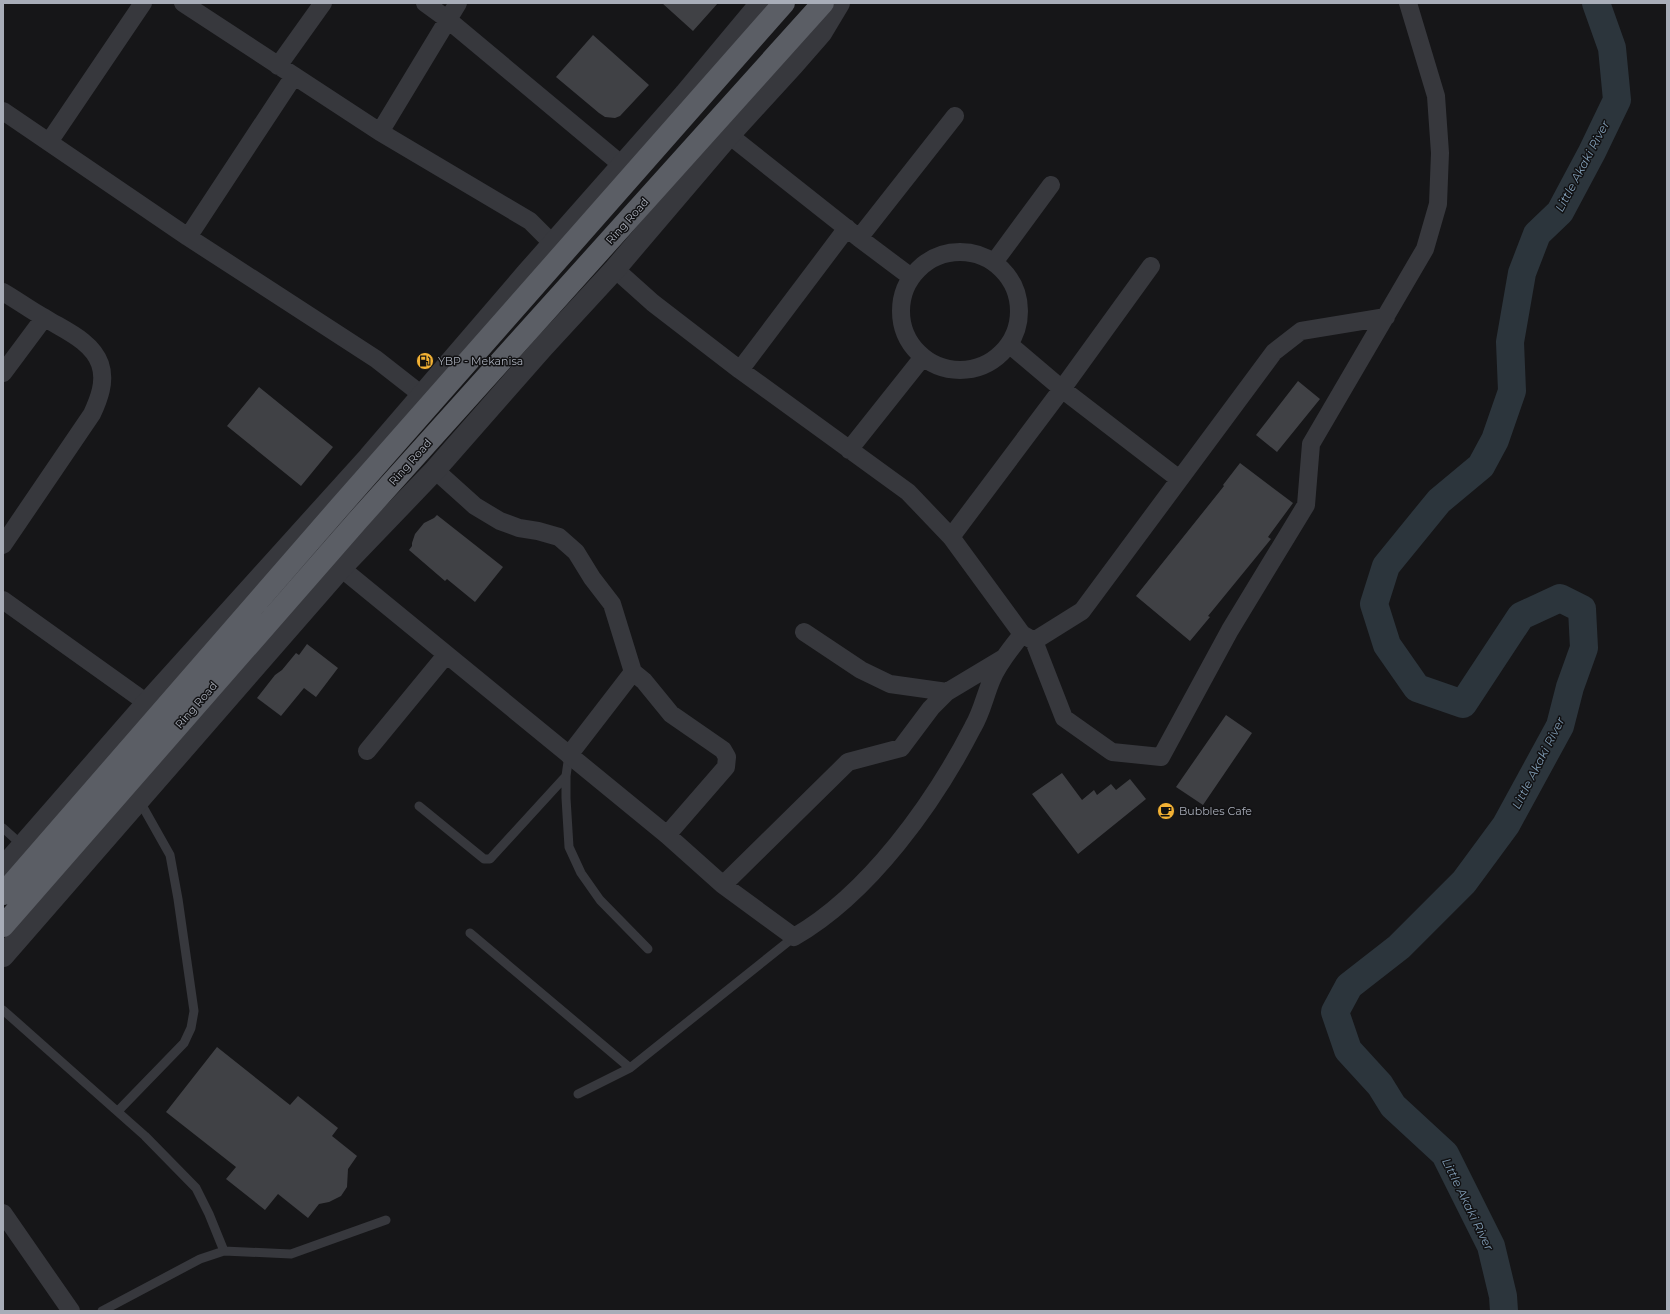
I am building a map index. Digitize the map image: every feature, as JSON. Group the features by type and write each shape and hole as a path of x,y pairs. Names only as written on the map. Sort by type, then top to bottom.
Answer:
{"highway":[{"name":"Ring Road","path":"3,894 343,503 784,3"},
{"name":"Ring Road","path":"3,926 358,520 823,3"}],"street":[{"path":"49,142 143,3"},
{"path":"183,3 380,132 530,221 553,244"},
{"path":"278,66 323,3"},
{"path":"425,3 447,18 622,165"},
{"path":"380,132 447,18 458,3"},
{"path":"3,868 147,703 369,457 761,3"},
{"path":"3,956 138,799 341,568 436,470 544,346 615,269 820,33 839,3"},
{"path":"615,269 653,303 740,370 908,492 951,537 1028,638 1064,718 1112,752 1161,757 1230,630 1306,505 1311,444 1386,317 1424,249 1438,204 1440,153 1436,96 1408,3"},
{"path":"188,237 294,76"},
{"path":"740,370 853,233 955,116"},
{"path":"6,119 49,142 188,237 376,359 422,395"},
{"path":"730,135 911,277"},
{"path":"995,261 1051,185"},
{"path":"961,252 979,255 995,261 1008,276 1017,292 1020,310 1018,328 1010,345 996,359 979,368 972,369 959,370 940,367 923,357 911,343 903,326 901,308 904,290 911,277 927,262 943,254 961,252"},
{"path":"951,537 1062,389 1151,266"},
{"path":"3,292 44,318 80,338 92,350 100,364 102,380 100,397 92,414 3,545"},
{"path":"723,885 848,762 901,748 931,708 947,692 1002,660 1028,638 1082,611 1274,352 1301,330 1386,317"},
{"path":"3,373 44,318"},
{"path":"1010,345 1062,389 1179,479"},
{"path":"849,450 923,357"},
{"path":"436,470 475,506 500,521 519,528 538,531 559,537 576,552 592,578 612,604 633,672 644,681 671,714 723,750 727,757 726,767 667,835"},
{"path":"341,568 667,835 723,885 794,937 827,916 847,898 887,857 901,839 957,758 986,700 992,680 1002,660"},
{"path":"3,600 147,703"},
{"path":"804,632 861,670 890,684 947,692"},
{"path":"367,751 446,655"},
{"path":"569,755 633,672"},
{"path":"3,1214 71,1311"}],"lane":[{"path":"569,755 566,776 569,847 581,873 600,900 648,949"},
{"path":"419,806 484,859 490,859 566,776"},
{"path":"118,1111 184,1043 191,1028 194,1011 178,899 170,855 138,799"},
{"path":"3,828 23,846"},
{"path":"470,933 630,1068"},
{"path":"578,1094 630,1068 794,937"},
{"path":"3,1010 118,1111 196,1188 209,1214 224,1251"},
{"path":"102,1311 200,1259 224,1251 291,1254 386,1220"}],"building":[{"path":"662,3 718,3 693,31"},
{"path":"593,35 649,85 620,116 615,118 605,117 599,113 556,77"},
{"path":"1298,381 1320,399 1277,452 1256,435"},
{"path":"259,387 333,447 301,486 227,426"},
{"path":"1240,463 1293,503 1268,537 1271,539 1208,616 1210,617 1190,641 1136,596 1224,486 1223,485"},
{"path":"437,515 503,567 475,602 447,579 445,581 409,550 412,546 415,534 424,523"},
{"path":"307,644 338,668 316,697 304,688 281,716 257,698 275,675 282,670 296,653 299,655"},
{"path":"1226,715 1252,733 1203,805 1176,787"},
{"path":"1062,773 1082,800 1094,790 1097,795 1111,784 1116,790 1130,779 1146,799 1078,854 1032,794"},
{"path":"217,1047 290,1105 298,1096 338,1128 332,1136 357,1156 348,1169 347,1187 341,1196 329,1202 319,1204 308,1218 278,1194 265,1210 226,1179 236,1167 166,1112"}],"waterway":[{"name":"Little Akaki River","path":"1504,1311 1503,1296 1491,1246 1445,1154 1393,1106 1380,1085 1348,1050 1335,1012 1349,986 1399,947 1464,882 1506,825 1560,726 1570,687 1584,648 1582,609 1560,598 1521,616 1463,704 1417,688 1387,645 1374,604 1386,566 1439,501 1481,466 1495,440 1512,391 1510,342 1522,273 1537,234 1560,212 1592,152 1617,100 1612,48 1596,3"}],"place":[{"name":"YBP - Mekanisa","path":"425,361"},
{"name":"Bubbles Cafe","path":"1166,811"}]}
